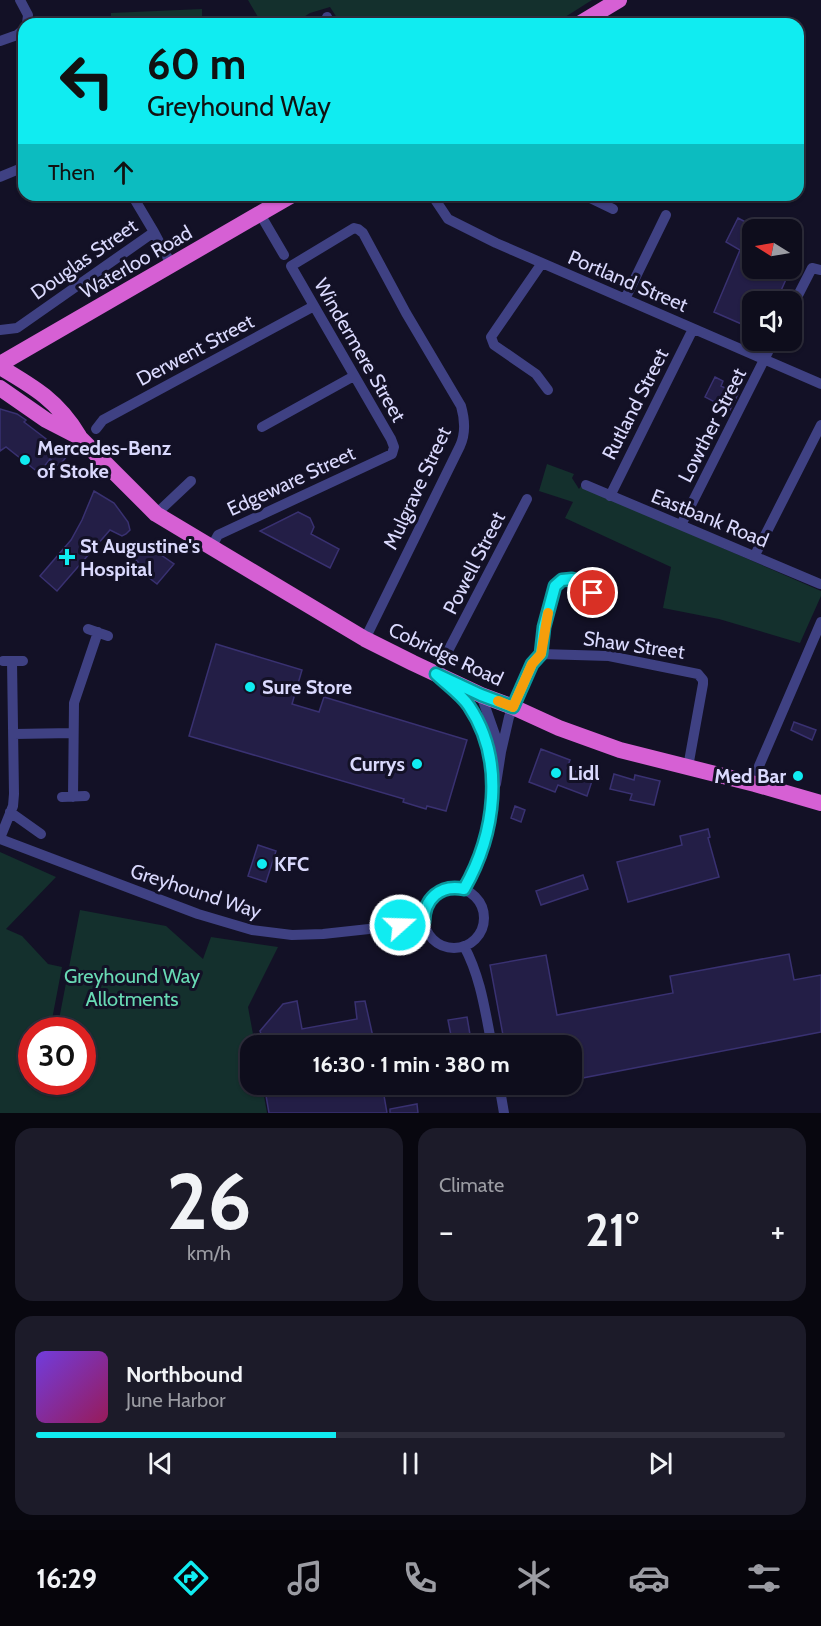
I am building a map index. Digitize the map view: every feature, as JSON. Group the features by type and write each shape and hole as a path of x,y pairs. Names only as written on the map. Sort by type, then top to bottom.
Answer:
{"highway":[{"path":"589,18 616,1"},
{"name":"Waterloo Road","path":"0,365 282,201"},
{"name":"Cobridge Road","path":"0,365 48,398 67,416 79,437 156,514 365,639 481,695 559,728 621,750 755,784 817,804"},
{"name":"Cobridge Road","path":"0,388 46,420 79,437"}],"street":[{"path":"20,0 28,18"},
{"path":"0,41 18,34"},
{"path":"0,177 18,170"},
{"path":"136,201 154,232"},
{"name":"Portland Street","path":"436,201 448,219 542,263 821,384"},
{"path":"596,201 613,209"},
{"path":"260,214 284,255"},
{"path":"625,299 666,215"},
{"name":"Windermere Street","path":"358,229 354,228 291,266 391,439 392,454"},
{"name":"Mulgrave Street","path":"358,229 363,233 406,313 461,406 465,427 464,438 365,639"},
{"name":"Douglas Street","path":"0,330 17,328 154,232 172,266"},
{"path":"542,263 491,337 494,345 536,374 548,390"},
{"path":"802,292 817,269"},
{"name":"Derwent Street","path":"96,429 103,420 314,306"},
{"name":"Rutland Street","path":"610,496 693,329"},
{"name":"Lowther Street","path":"681,525 768,351"},
{"path":"262,427 354,376"},
{"path":"755,555 821,425"},
{"name":"Edgeware Street","path":"211,548 218,535 392,454"},
{"path":"156,514 191,481"},
{"name":"Eastbank Road","path":"586,485 820,584"},
{"name":"Powell Street","path":"436,674 527,499"},
{"path":"464,889 475,869 493,806 509,717 532,664 541,654 544,627 555,586 562,580 572,579 588,583 593,593"},
{"path":"755,784 759,766 821,622"},
{"path":"73,797 74,703 98,632"},
{"name":"Shaw Street","path":"541,654 609,656 698,674 703,684 688,767"},
{"path":"0,839 14,794 13,661"},
{"path":"436,674 468,704 482,728 491,764 493,806"},
{"path":"481,695 501,752"},
{"path":"14,734 73,733"},
{"path":"10,812 40,834"},
{"name":"Greyhound Way","path":"0,839 198,914 252,930 284,935 323,934 424,922"},
{"path":"448,888 464,889 478,900 484,917 479,935 464,946 456,948 440,945 432,939 424,922 424,913 432,896 448,888"},
{"path":"464,946 474,964 480,983 490,1035"},
{"path":"501,1095 504,1113"}],"green space":[{"path":"248,0 592,0 564,18 337,18 330,7 302,18 258,18"},
{"path":"202,9 202,18 111,18 111,13"},
{"path":"547,464 574,474 572,478 579,489 581,486 821,591 821,596 800,643 719,619 663,608 671,567 565,518 573,502 539,491"},
{"name":"Greyhound Way Allotments","path":"0,852 56,877 6,929 22,936 48,964 62,967 52,1017 18,1017 18,1095 96,1095 96,1017 59,1017 80,910 166,926 203,959 211,937 278,947 248,1007 253,1035 240,1035 240,1095 264,1095 267,1113 0,1113"}],"building":[{"path":"738,218 742,220 742,279 786,279 781,291 742,291 742,324 714,312 740,250 726,242"},
{"path":"715,377 723,381 721,386 738,394 730,410 705,397"},
{"path":"0,409 17,414 26,420 24,422 67,456 59,466 50,459 39,473 6,447 0,451"},
{"path":"94,491 114,503 128,522 130,530 122,536 110,530 57,591 40,576 71,540"},
{"path":"298,512 310,518 314,527 311,534 339,549 330,568 260,531"},
{"path":"148,546 174,564 157,584 134,566 138,562 135,559"},
{"path":"216,644 302,670 292,704 319,712 324,697 467,740 446,811 427,806 426,809 403,802 404,799 189,736"},
{"path":"794,722 816,730 812,740 791,730"},
{"name":"Lidl","path":"541,749 570,760 567,768 593,778 587,796 558,785 555,792 529,782"},
{"path":"614,774 634,780 635,775 660,781 654,805 630,800 632,794 610,789"},
{"path":"515,806 525,810 521,822 511,818"},
{"path":"708,829 710,837 708,838 719,877 628,902 617,862 682,845 680,836"},
{"name":"KFC","path":"258,845 276,851 266,882 248,876"},
{"path":"583,875 588,889 541,905 536,891"},
{"path":"789,954 794,980 821,975 821,1032 582,1078 582,1035 503,1035 490,965 546,955 557,1015 673,993 670,976"},
{"path":"297,1001 302,1029 357,1019 355,1002 365,1001 373,1035 261,1035 260,1031 283,1004"},
{"path":"467,1017 470,1035 451,1035 448,1020"},
{"path":"266,1095 384,1095 387,1113 269,1113"},
{"path":"417,1104 418,1113 390,1113 390,1109"}],"slow traffic":[{"path":"498,701 513,707 532,664 541,654 548,613"}],"place":[{"name":"Mercedes-Benz of Stoke","path":"25,460"},
{"name":"St Augustine's Hospital","path":"67,557"},
{"name":"Sure Store","path":"250,687"},
{"name":"Currys","path":"417,764"},
{"name":"Lidl","path":"556,773"},
{"name":"Med Bar","path":"798,776"},
{"name":"KFC","path":"262,864"}],"route":[{"path":"400,925 424,922 427,904 432,896 440,891 456,887 464,889 475,869 493,806 491,764 482,728 468,704 436,674 513,707 532,664 541,654 544,627 555,586 562,580 572,579 588,583 593,593"}]}
